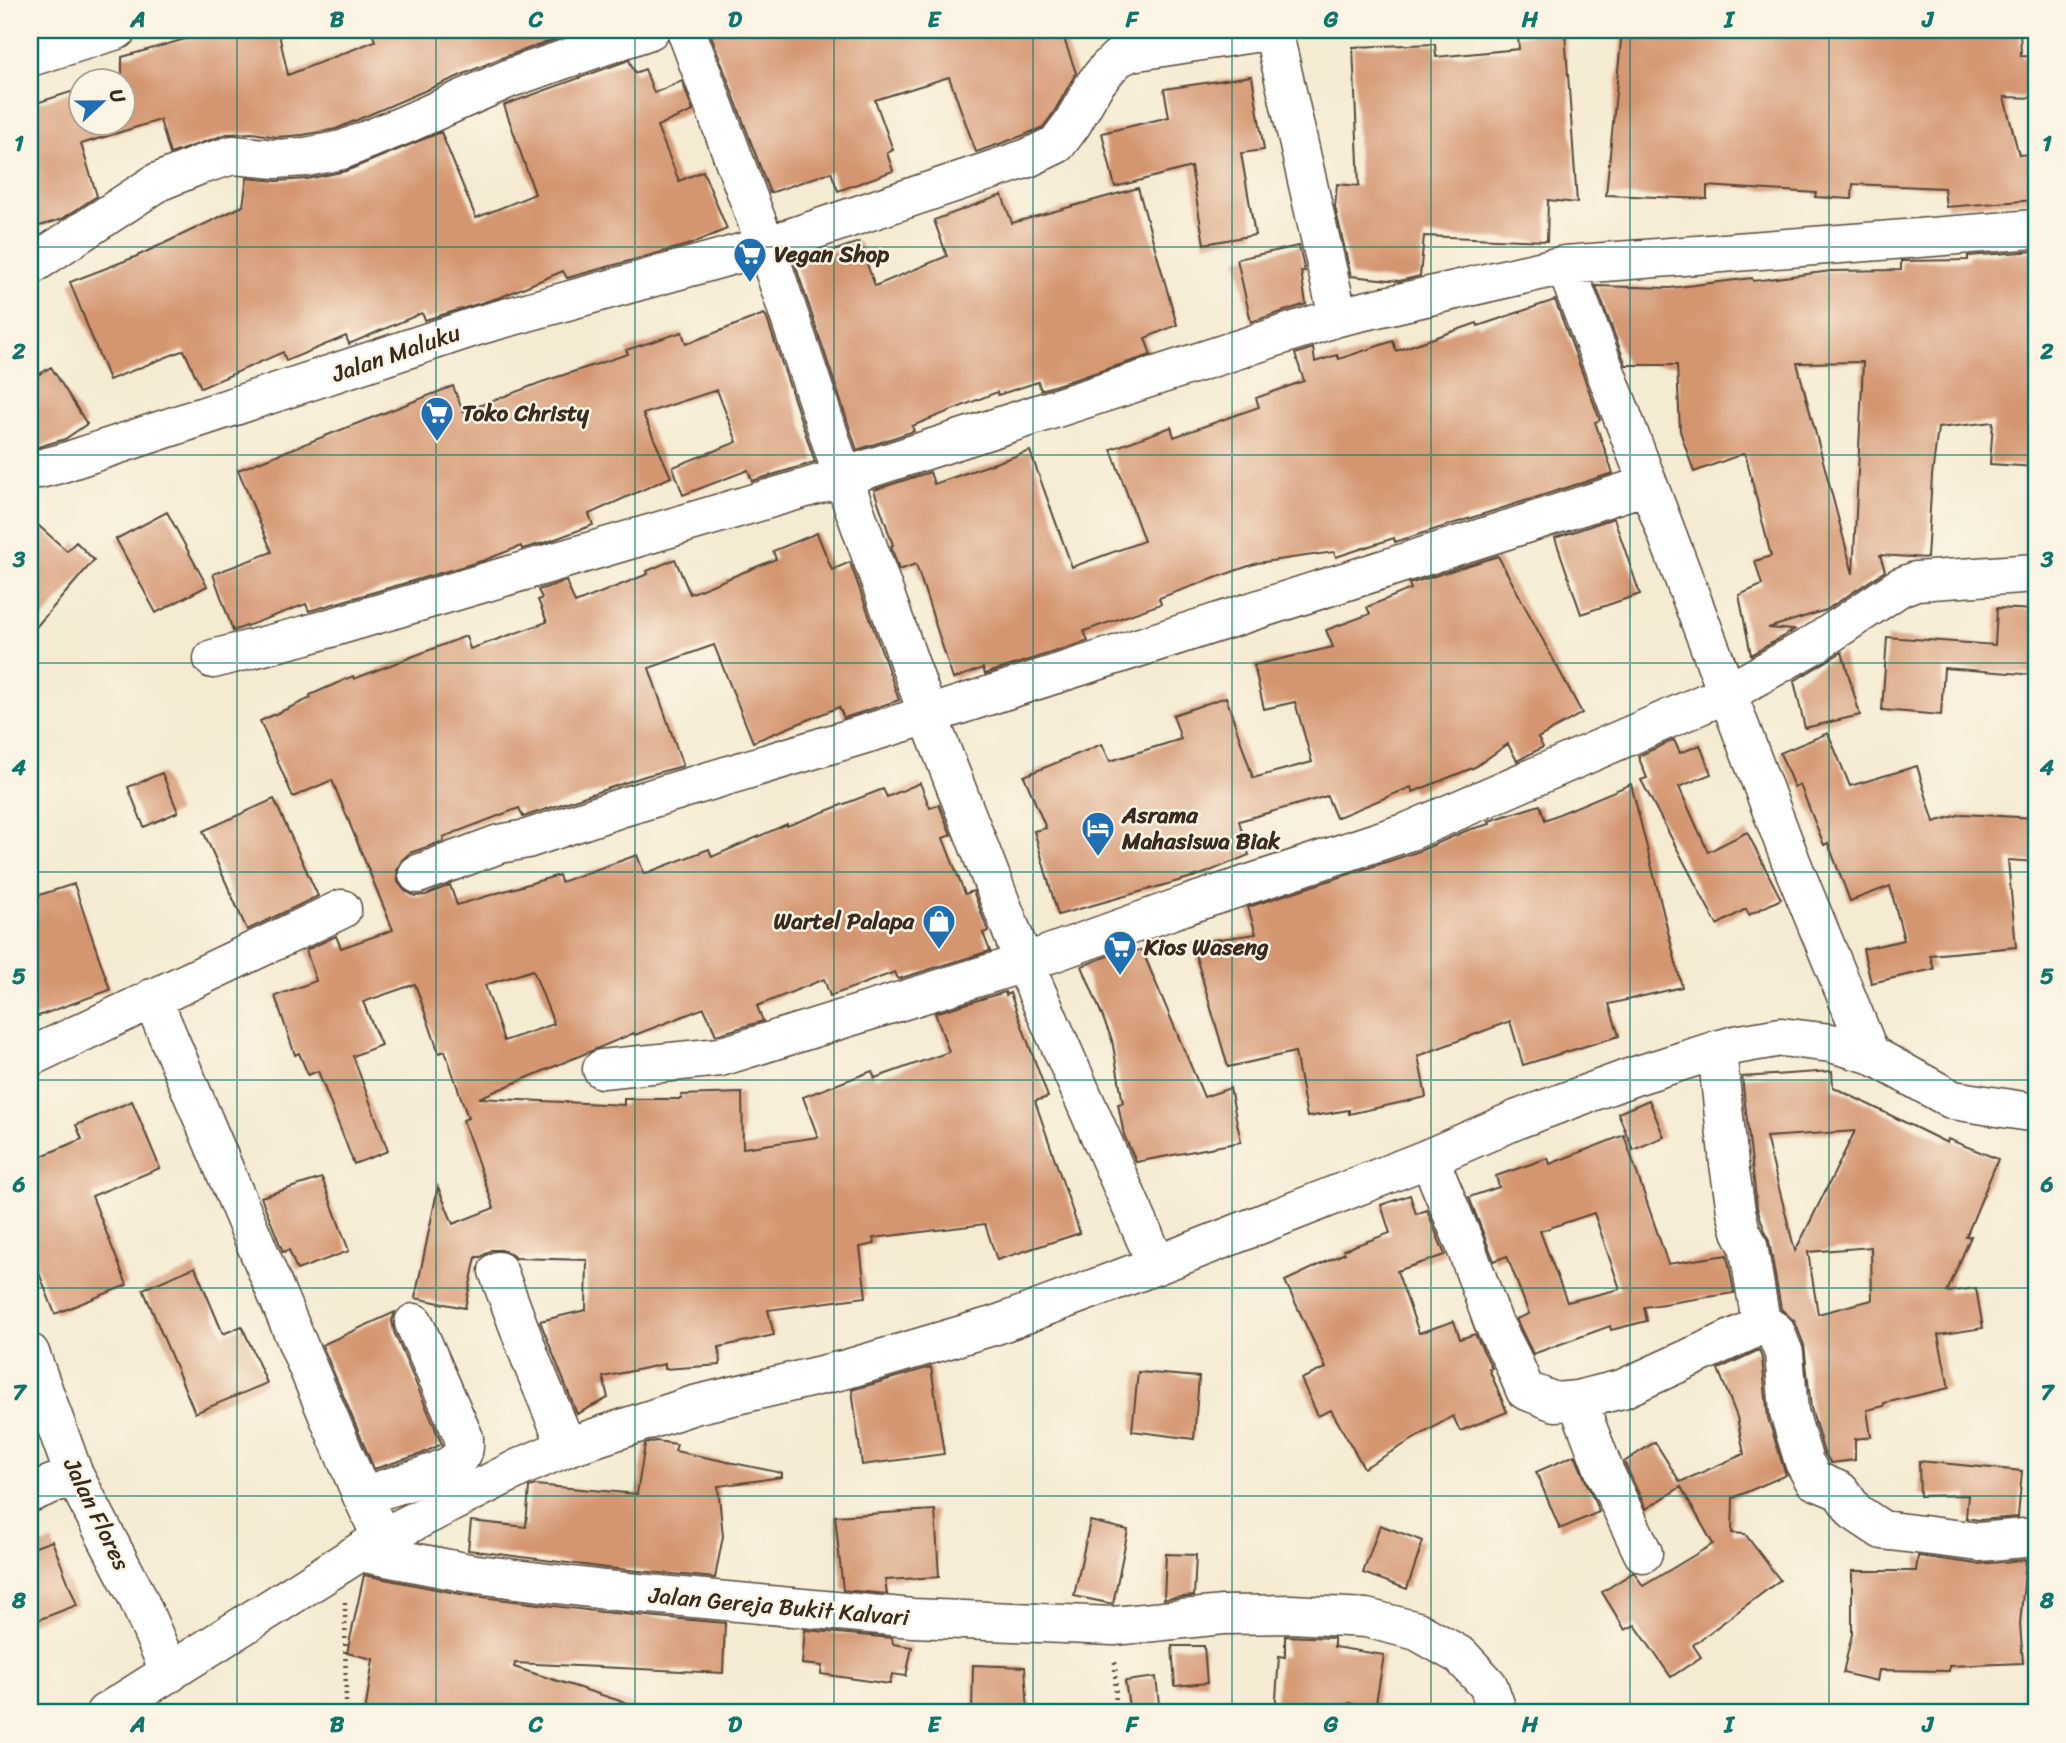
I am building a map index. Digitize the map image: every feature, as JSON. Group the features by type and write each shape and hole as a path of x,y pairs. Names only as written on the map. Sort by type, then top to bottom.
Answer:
{"street":[{"path":"30,57 117,30"},
{"path":"30,266 158,182 200,165 233,155 276,159 342,150 510,78 650,30"},
{"path":"686,30 766,246 843,477 928,715 1024,962 1157,1265"},
{"path":"1273,30 1338,317"},
{"name":"Jalan Maluku","path":"30,468 48,468 480,325 766,246 1027,158 1057,144 1095,84 1118,58 1132,52 1273,30"},
{"path":"212,659 451,593 843,477 1338,317 1565,265 2036,229"},
{"path":"1565,265 1792,864 1870,1054"},
{"path":"418,874 499,845 527,839 623,807 928,715 1647,485"},
{"path":"601,1069 719,1057 1024,962 1410,831 1728,693 1816,643 1884,596 1908,584 1916,581 2036,573"},
{"path":"30,1057 342,909"},
{"path":"152,998 362,1496 361,1551"},
{"path":"105,1713 361,1551 522,1467 567,1447 694,1405 847,1369 996,1325 1429,1158 1518,1119 1632,1077 1717,1050 1781,1037 1831,1043 1870,1054 1953,1100 2036,1113"},
{"path":"1717,1050 1736,1211 1748,1245 1761,1322 1775,1331 1784,1353 1789,1412 1804,1462 1814,1480 1840,1491 1855,1512 1882,1530 1979,1542 2036,1537"},
{"path":"1429,1158 1493,1322 1525,1390 1555,1402 1577,1400 1622,1389 1746,1332 1761,1322"},
{"path":"498,1271 567,1447"},
{"path":"362,1496 441,1469 458,1461 464,1451 464,1438 414,1323"},
{"name":"Jalan Flores","path":"30,1353 74,1475 136,1594 170,1673"},
{"path":"1577,1400 1605,1473 1643,1553"},
{"path":"30,1493 74,1475"},
{"name":"Jalan Gereja Bukit Kalvari","path":"361,1551 469,1573 705,1600 913,1618 1114,1626 1223,1615 1292,1614 1366,1618 1417,1631 1461,1656 1488,1685 1498,1713"}],"path":[{"path":"346,1713 347,1617 361,1551"},
{"path":"1114,1626 1116,1713"}],"building":[{"path":"217,30 278,30 288,75 375,41 371,30 583,30 501,58 336,129 276,137 253,133 227,134 170,154 160,120 136,127 136,66 122,66 122,57"},
{"path":"709,30 1061,30 1076,73 1043,127 976,152 949,77 875,100 893,150 887,153 893,171 838,191 831,172 770,193"},
{"path":"1622,30 2020,30 2021,56 2036,57 2036,98 2004,97 2019,155 2031,154 2035,200 1946,207 1944,188 1853,184 1852,199 1815,197 1816,193 1707,186 1707,199 1606,195"},
{"path":"1565,32 1577,203 1548,200 1547,241 1424,236 1420,276 1399,281 1351,276 1335,207 1337,184 1359,186 1353,47 1435,44 1436,57 1519,49 1518,35"},
{"path":"629,60 635,73 645,69 654,93 682,81 693,111 657,126 679,181 703,171 727,229 691,244 567,278 563,271 501,297 425,320 422,313 349,344 346,336 286,361 283,352 201,388 184,350 109,380 70,282 135,257 243,206 247,178 277,181 307,179 346,171 441,132 476,218 535,194 504,105"},
{"path":"1252,76 1264,150 1241,153 1255,235 1204,244 1191,167 1115,187 1102,133 1169,117 1164,89"},
{"path":"66,93 66,136 107,136 81,144 97,196 62,219 30,229 30,105"},
{"path":"1138,188 1177,325 1145,338 1151,355 1041,390 1038,382 998,395 997,392 912,426 914,431 857,450 795,264 859,242 875,286 947,256 934,220 1002,195 1012,223"},
{"path":"1299,246 1305,272 1301,271 1306,304 1251,322 1237,259"},
{"path":"2036,251 2036,467 1990,464 1993,422 1938,428 1927,558 1880,555 1885,571 1826,610 1768,628 1794,630 1751,655 1739,595 1762,585 1755,561 1771,556 1745,453 1694,472 1680,431 1677,365 1626,365 1596,286 1670,288 1831,271 1901,270 1901,261 1968,260 1968,256","holes":["1863,362 1853,574 1797,363"]},
{"path":"1555,300 1600,420 1595,422 1613,473 1395,542 1394,538 1336,557 1334,552 1257,563 1159,598 1161,604 1084,631 1088,641 985,674 983,668 953,679 916,564 899,570 874,490 930,472 934,484 1030,451 1072,567 1144,541 1111,449 1171,427 1174,437 1259,407 1256,398 1304,381 1295,354 1313,348 1315,362 1337,355 1339,359 1393,341 1396,351"},
{"path":"764,314 815,462 752,481 748,470 683,495 673,467 737,442 717,390 643,414 671,477 589,514 593,525 550,541 522,549 521,546 485,560 309,611 306,604 233,631 213,574 272,552 238,470 453,386 463,412 542,382 628,354 626,350 682,332 686,344"},
{"path":"51,367 87,424 65,439 30,447 30,380"},
{"path":"167,512 207,586 156,613 116,539"},
{"path":"30,518 67,551 76,542 94,560 30,634"},
{"path":"1614,518 1640,594 1581,614 1555,538"},
{"path":"817,533 832,570 850,562 899,700 844,718 839,707 753,742 714,645 649,668 683,766 523,817 519,808 443,837 444,841 410,853 402,860 397,870 398,882 405,891 415,896 426,895 450,885 457,905 559,875 561,882 637,855 644,874 709,849 712,857 787,824 883,789 887,797 920,783 930,808 939,805 951,835 943,838 965,894 973,891 988,931 983,933 990,951 898,979 895,972 830,996 824,979 757,1006 763,1021 716,1035 704,1008 635,1035 634,1033 479,1098 624,1105 624,1099 682,1099 681,1095 742,1093 743,1148 818,1137 803,1097 872,1071 875,1078 949,1052 935,1013 1005,992 1006,995 1010,993 1048,1097 1035,1101 1080,1233 997,1260 985,1224 873,1238 875,1244 860,1247 866,1297 768,1310 774,1335 719,1347 720,1365 665,1369 665,1364 603,1377 608,1398 577,1414 540,1321 586,1310 587,1260 515,1258 502,1250 491,1250 481,1257 476,1257 465,1308 415,1298 438,1187 453,1224 494,1208 463,1120 468,1118 445,1051 439,1053 415,984 363,1002 381,1045 353,1056 388,1151 354,1164 318,1071 308,1075 299,1053 295,1055 275,996 316,981 306,950 336,936 341,948 393,930 332,780 293,797 260,721 353,676 354,679 466,636 470,649 547,622 538,600 542,598 538,590 566,581 575,603 648,574 647,571 675,559 690,594 776,559 773,551","holes":["533,970 554,1024 504,1041 485,985"]},
{"path":"1498,556 1582,713 1538,738 1543,747 1517,761 1508,744 1475,767 1413,792 1411,787 1336,818 1327,796 1239,821 1249,855 1203,874 1058,915 1034,831 1046,828 1024,776 1102,744 1110,761 1181,739 1173,715 1226,697 1253,778 1312,762 1295,702 1264,709 1254,665 1333,647 1326,630 1370,614 1367,607 1411,589 1409,584"},
{"path":"1997,608 2036,610 2036,675 1944,668 1941,715 1882,710 1887,637 1995,645"},
{"path":"1842,652 1860,715 1805,728 1794,681"},
{"path":"1828,733 1850,786 1917,766 1934,822 1962,814 2036,818 2036,862 2008,860 2016,947 1930,955 1934,969 1871,983 1863,949 1904,940 1890,886 1850,901 1828,843 1824,845 1800,785 1794,787 1780,753"},
{"path":"1674,740 1680,753 1700,745 1711,774 1679,787 1708,852 1747,832 1781,899 1749,915 1746,909 1717,925 1641,780 1647,778 1638,756"},
{"path":"162,773 178,812 144,827 128,787"},
{"path":"1631,784 1682,987 1609,1004 1619,1036 1523,1065 1510,1021 1418,1056 1426,1097 1349,1114 1349,1110 1307,1117 1295,1052 1228,1067 1192,943 1256,934 1248,907 1417,852 1468,830 1490,824 1489,821 1540,805 1545,820"},
{"path":"274,799 318,896 247,930 203,831"},
{"path":"74,884 110,990 30,1019 30,898"},
{"path":"1142,950 1204,1097 1230,1088 1241,1142 1136,1162 1124,1135 1118,1104 1123,1103 1112,1040 1082,966 1116,953"},
{"path":"1832,1071 1833,1087 1947,1143 1948,1139 1998,1159 1966,1237 1971,1236 1947,1292 1976,1288 1983,1328 1938,1335 1949,1388 1884,1403 1884,1406 1867,1410 1871,1437 1855,1439 1855,1460 1831,1463 1824,1453 1811,1408 1804,1345 1795,1322 1781,1309 1769,1241 1757,1207 1742,1077","holes":["1855,1131 1805,1232 1795,1251 1766,1137","1871,1247 1872,1300 1818,1314 1808,1252"]},
{"path":"1649,1100 1664,1137 1633,1150 1618,1113"},
{"path":"132,1101 160,1168 92,1196 127,1285 55,1314 30,1250 30,1161 82,1139 76,1125"},
{"path":"1624,1135 1668,1264 1727,1255 1734,1293 1644,1307 1647,1321 1611,1330 1610,1326 1533,1354 1516,1319 1529,1314 1507,1256 1494,1261 1469,1197 1499,1187 1496,1176 1548,1158 1550,1164","holes":["1594,1213 1620,1289 1567,1302 1540,1231"]},
{"path":"322,1178 349,1251 297,1270 289,1250 283,1252 261,1197"},
{"path":"1410,1195 1416,1214 1427,1210 1445,1255 1397,1271 1419,1333 1454,1321 1460,1339 1475,1334 1492,1368 1489,1369 1507,1412 1460,1431 1453,1416 1364,1468 1331,1410 1318,1416 1301,1379 1326,1368 1285,1281 1345,1253 1343,1250 1390,1233 1381,1205"},
{"path":"195,1267 223,1334 242,1326 267,1383 195,1413 143,1289"},
{"path":"395,1312 392,1321 394,1332 442,1444 421,1454 374,1469 322,1345"},
{"path":"1759,1350 1768,1418 1786,1475 1733,1498 1732,1533 1745,1534 1780,1580 1693,1645 1701,1657 1671,1677 1635,1625 1625,1630 1602,1592 1634,1572 1643,1586 1713,1544 1681,1487 1646,1509 1624,1462 1655,1442 1680,1482 1744,1454 1737,1417 1718,1369"},
{"path":"931,1367 944,1454 862,1465 852,1390"},
{"path":"1138,1372 1199,1377 1194,1439 1132,1431"},
{"path":"656,1441 677,1444 675,1451 782,1473 782,1477 718,1486 723,1536 715,1578 607,1568 468,1550 471,1521 526,1527 529,1487 535,1485 637,1494 645,1444"},
{"path":"1575,1455 1599,1512 1560,1529 1536,1472"},
{"path":"1919,1461 2022,1471 2018,1517 1979,1520 1966,1518 1968,1495 1920,1496"},
{"path":"935,1510 939,1577 885,1580 887,1594 843,1590 835,1516"},
{"path":"1090,1521 1128,1530 1113,1604 1074,1596"},
{"path":"1380,1525 1423,1541 1407,1589 1363,1573"},
{"path":"52,1541 77,1605 30,1623 30,1549"},
{"path":"1166,1554 1196,1555 1194,1596 1164,1599"},
{"path":"1918,1556 1977,1564 2026,1560 2020,1624 2023,1663 1949,1666 1949,1671 1879,1670 1877,1681 1843,1673 1852,1634 1852,1571 1916,1571"},
{"path":"364,1575 466,1595 602,1612 725,1623 723,1673 515,1663 514,1667 639,1707 638,1713 365,1713 373,1659 347,1653"},
{"path":"805,1630 892,1638 893,1644 912,1647 906,1676 892,1674 890,1684 821,1674 822,1666 802,1664"},
{"path":"1285,1636 1334,1638 1334,1647 1384,1655 1375,1709 1349,1703 1348,1706 1307,1702 1307,1713 1275,1713 1279,1656 1285,1657"},
{"path":"1172,1646 1204,1646 1207,1683 1175,1686"},
{"path":"973,1665 1025,1667 1028,1713 972,1713"},
{"path":"1156,1677 1160,1713 1130,1713 1125,1681"}],"place":[{"name":"Vegan Shop","path":"750,284"},
{"name":"Toko Christy","path":"437,443"},
{"name":"Asrama Mahasiswa Biak","path":"1098,858"},
{"name":"Wartel Palapa","path":"939,951"},
{"name":"Kios Waseng","path":"1120,977"}]}
